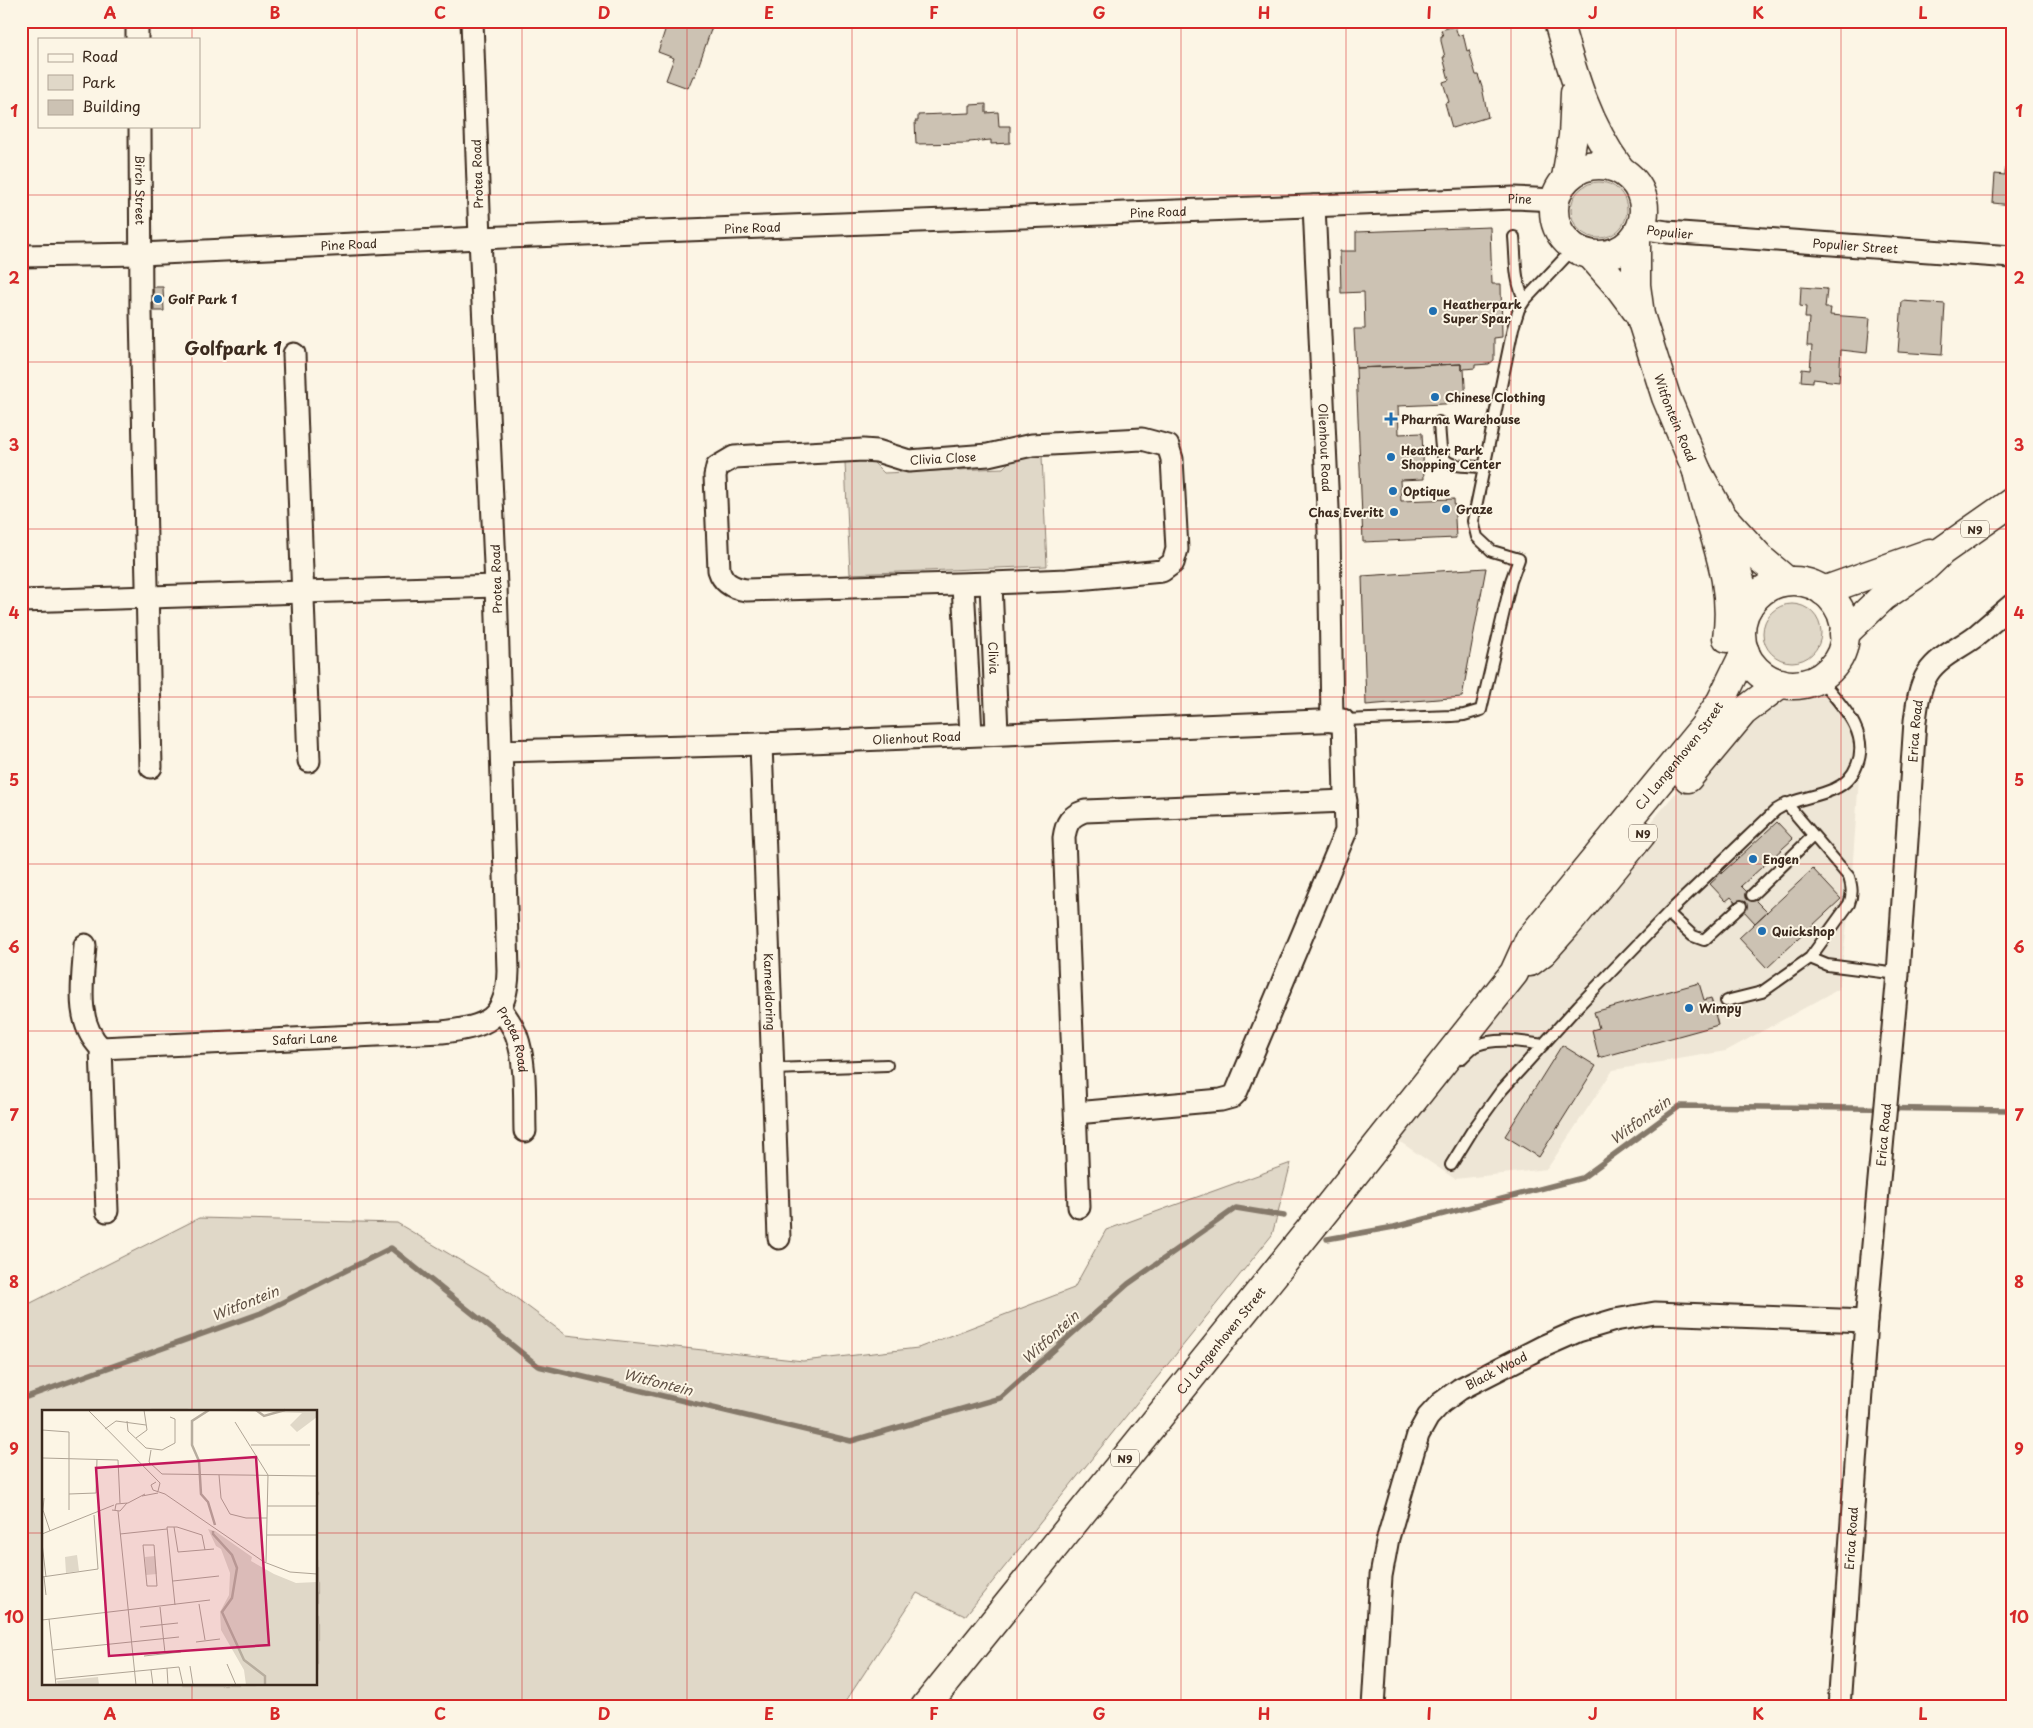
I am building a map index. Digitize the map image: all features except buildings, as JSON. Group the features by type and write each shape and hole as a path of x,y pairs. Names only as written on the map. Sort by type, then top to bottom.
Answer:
{"main road":[{"path":"1558,21 1576,84 1596,133 1620,169"},
{"path":"1561,189 1580,169 1614,166 1620,169 1631,178 1641,194 1644,215 1638,232 1624,248 1605,256 1582,252 1562,237 1556,223 1561,189 1573,136 1576,84"},
{"name":"Witfontein Road","path":"1638,232 1636,285 1640,315 1666,397 1697,471 1722,516 1748,607"},
{"name":"Witfontein Road","path":"1582,252 1619,287 1640,315"},
{"path":"1671,770 1714,688 1722,663 1728,628 1729,593 1726,574 1697,471"},
{"name":"N9","path":"1844,634 1876,602 1922,570 1942,551 2012,502"},
{"name":"Witfontein Road","path":"1722,516 1762,560 1787,581"},
{"name":"N9","path":"1823,591 1916,556 1942,551"},
{"path":"1787,581 1802,582 1823,591 1830,597 1841,614 1844,634 1838,658 1833,666 1819,678 1796,685 1781,683 1755,669 1745,652 1741,629 1748,607 1755,597 1765,589 1787,581"},
{"name":"CJ Langenhoven Street","path":"1514,973 1529,940 1671,770 1716,710 1745,652"},
{"name":"CJ Langenhoven Street","path":"925,1707 1325,1211 1514,973 1542,952 1567,925 1735,721 1751,705 1781,683"}],"street":[{"path":"136,21 137,38"},
{"name":"Protea Road","path":"472,21 502,751 508,987 500,1008 516,1034 520,1046 525,1131"},
{"name":"Birch Street","path":"140,128 141,254"},
{"name":"Pine","path":"1485,200 1536,198 1561,189"},
{"name":"Pine Road","path":"21,256 141,254 480,238 1485,200"},
{"name":"Olienhout Road","path":"502,751 761,744 1338,720 1314,206"},
{"name":"Populier","path":"1638,232 1699,234"},
{"name":"Populier Street","path":"1699,234 2012,257"},
{"path":"141,254 151,767"},
{"path":"294,354 309,761"},
{"name":"Clivia Close","path":"1142,439 1168,446 1172,460 1177,549 1173,563 1168,568 1156,573 964,584 736,589 722,579 719,570 714,485 717,467 734,457 863,450 877,451 909,461 988,455 1032,445 1142,439"},
{"name":"Clivia","path":"991,583 997,733"},
{"path":"964,584 970,734"},
{"path":"21,601 496,586"},
{"name":"Erica Road","path":"1839,1707 1866,1321 1898,974 1915,721 1922,686 1928,672 1941,660 1976,636 2012,604"},
{"path":"1076,1113 1221,1100 1232,1097 1236,1093 1344,837 1347,823 1346,801 1338,720"},
{"name":"Kameeldoring","path":"761,744 779,1238"},
{"path":"1079,1207 1064,838 1068,820 1076,814 1085,811 1346,801"},
{"path":"85,945 84,1016 89,1034 101,1048 108,1211"},
{"name":"Safari Lane","path":"101,1048 442,1032 472,1028 482,1024 500,1008"},
{"name":"Black Wood","path":"1373,1707 1381,1576 1388,1538 1418,1435 1428,1417 1441,1403 1460,1389 1544,1346 1578,1331 1615,1320 1656,1313 1866,1321"}],"lane":[{"path":"1514,237 1517,278 1525,300"},
{"path":"1338,720 1452,716 1481,710 1511,581 1518,559 1492,551 1478,537 1473,521 1513,328 1519,309 1525,300 1582,252"},
{"path":"1439,422 1441,456 1446,461 1452,464 1484,467"},
{"path":"1451,1165 1492,1103 1602,980 1668,913 1765,819 1786,803 1838,787 1852,774 1860,757 1860,738 1856,726 1819,678"},
{"path":"1726,1001 1762,992 1810,958 1849,904 1852,892 1849,877 1786,803"},
{"path":"1752,895 1813,836"},
{"path":"1668,913 1693,936 1704,940 1741,906"},
{"path":"1810,958 1827,965 1898,974"},
{"path":"1397,1118 1476,1045 1504,1042 1543,1045"},
{"path":"773,1069 887,1065"}],"shaded area":[{"path":"1819,678 1849,717 1861,751 1850,900 1839,989 1726,1051 1613,1070 1547,1169 1455,1179 1387,1133 1567,925 1728,729 1789,685"}],"green space":[{"path":"1593,182 1605,182 1615,186 1623,194 1627,210 1623,226 1615,234 1605,238 1593,238 1583,234 1575,226 1571,216 1571,204 1575,194 1583,186"},
{"path":"1015,456 1042,456 1047,566 850,574 845,462 872,461 884,473 1003,468"},
{"path":"1786,604 1798,604 1813,612 1821,627 1821,639 1813,654 1798,662 1786,662 1771,654 1763,639 1763,627 1771,612"},
{"path":"1291,1163 1272,1235 965,1616 917,1593 842,1707 21,1707 21,1308 199,1218 397,1223 488,1277 566,1335 803,1361 918,1348 1074,1288 1106,1230"}],"waterway":[{"name":"Witfontein","path":"1327,1239 1394,1227 1582,1178 1680,1106 2012,1110"},
{"name":"Witfontein","path":"21,1399 261,1313 391,1248 538,1366 851,1441 1000,1398 1128,1284 1236,1208 1284,1216"}],"place":[{"name":"Golf Park 1","path":"158,299"},
{"name":"Heatherpark Super Spar","path":"1433,311"},
{"name":"Chinese Clothing","path":"1435,397"},
{"name":"Pharma Warehouse","path":"1391,419"},
{"name":"Heather Park Shopping Center","path":"1391,457"},
{"name":"Optique","path":"1393,491"},
{"name":"Graze","path":"1446,509"},
{"name":"Chas Everitt","path":"1394,512"},
{"name":"Engen","path":"1753,859"},
{"name":"Quickshop","path":"1762,931"},
{"name":"Wimpy","path":"1689,1008"}],"district":[{"name":"Golfpark 1","path":"233,347"}]}
